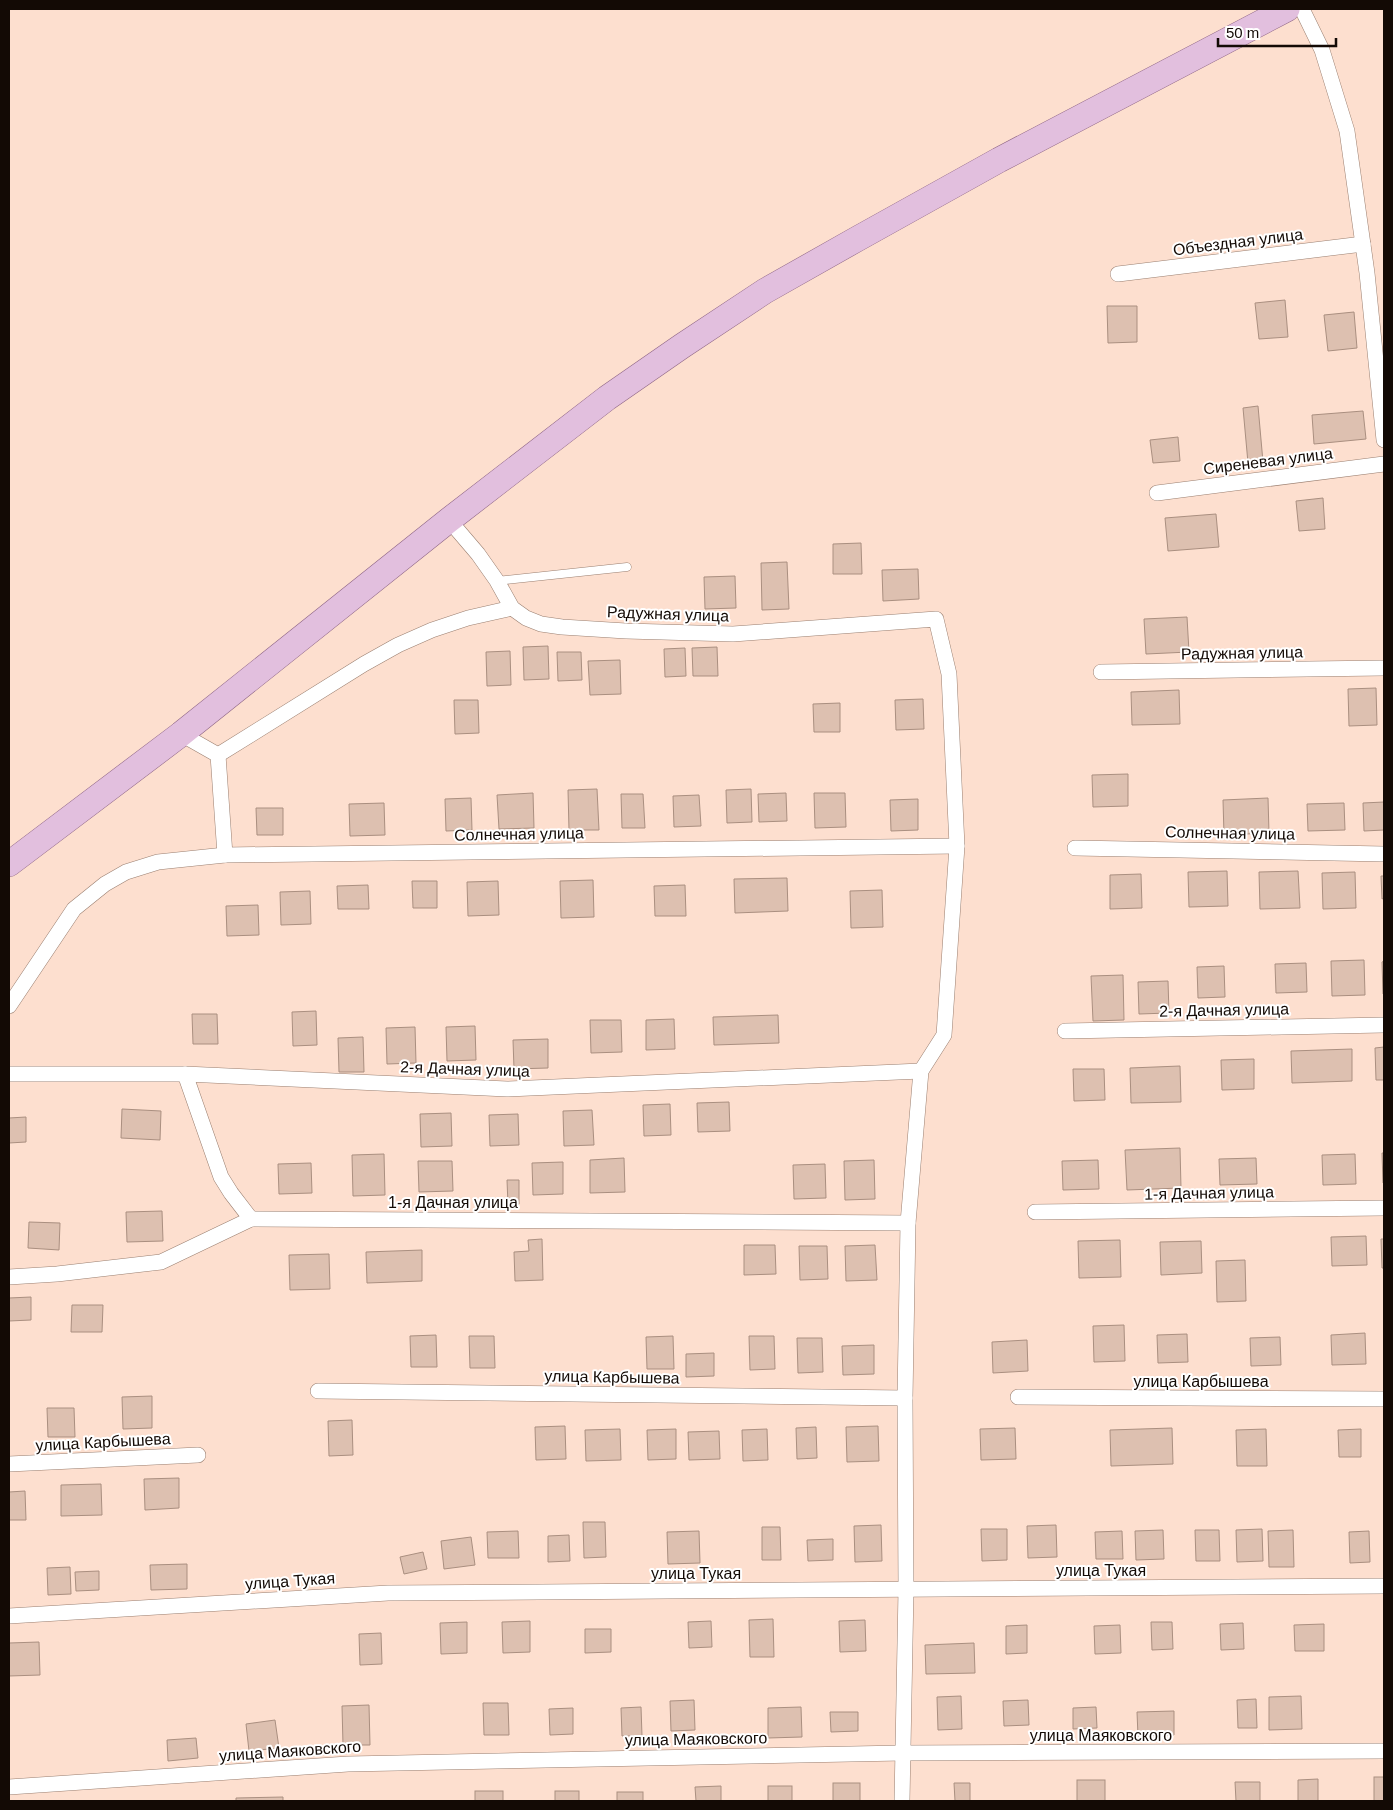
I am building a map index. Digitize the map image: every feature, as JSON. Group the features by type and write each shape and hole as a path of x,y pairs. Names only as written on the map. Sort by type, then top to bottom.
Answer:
{"main road":[{"path":"9,864 181,734 449,520 607,398 682,346 766,291 999,160 1287,9"}],"street":[{"path":"1302,9 1322,50 1347,131 1363,244 1384,440"},
{"name":"Объездная улица","path":"1118,274 1363,244"},
{"name":"Сиреневая улица","path":"1157,493 1384,464"},
{"name":"Радужная улица","path":"449,520 478,554 497,581 512,608 526,618 541,624 626,631 733,634 936,619 949,674 957,846"},
{"path":"218,755 364,664 398,645 432,630 468,618 512,608"},
{"name":"Радужная улица","path":"1101,672 1384,668"},
{"path":"181,734 218,755"},
{"path":"218,755 225,855"},
{"path":"902,1801 906,1590 905,1398 908,1223 921,1071 944,1035 957,846"},
{"name":"Солнечная улица","path":"9,1006 74,909 104,884 126,872 158,862 225,855 957,846"},
{"name":"Солнечная улица","path":"1076,848 1384,854"},
{"name":"2-я Дачная улица","path":"1065,1031 1384,1024"},
{"name":"2-я Дачная улица","path":"9,1074 185,1074 507,1089 921,1071"},
{"path":"185,1074 221,1177 251,1219"},
{"name":"1-я Дачная улица","path":"1035,1212 1384,1208"},
{"name":"1-я Дачная улица","path":"9,1277 57,1274 161,1262 251,1219 908,1223"},
{"name":"улица Карбышева","path":"318,1391 905,1398"},
{"name":"улица Карбышева","path":"1018,1397 1384,1399"},
{"name":"улица Карбышева","path":"9,1464 198,1455"},
{"name":"улица Тукая","path":"9,1616 388,1592 1384,1586"},
{"name":"улица Маяковского","path":"9,1787 348,1764 902,1753 1384,1751"}],"lane":[{"path":"497,581 627,567"}],"building":[{"path":"1285,300 1288,337 1259,339 1255,303"},
{"path":"1107,306 1137,306 1137,342 1108,343"},
{"path":"1354,312 1357,348 1328,351 1324,315"},
{"path":"1258,406 1263,462 1248,463 1243,408"},
{"path":"1363,411 1366,439 1314,444 1312,415"},
{"path":"1178,437 1180,461 1153,463 1150,440"},
{"path":"1323,498 1325,529 1299,531 1296,501"},
{"path":"1216,514 1219,547 1168,551 1165,518"},
{"path":"861,543 862,574 833,574 833,544"},
{"path":"787,562 789,609 762,610 761,563"},
{"path":"918,569 919,599 883,601 882,570"},
{"path":"735,576 736,608 705,609 704,577"},
{"path":"1187,617 1189,652 1146,654 1144,619"},
{"path":"548,646 549,679 524,680 523,647"},
{"path":"717,647 718,676 693,676 692,648"},
{"path":"685,648 686,676 665,677 664,649"},
{"path":"510,651 511,685 487,686 486,652"},
{"path":"557,652 581,652 582,680 558,681"},
{"path":"620,660 621,694 590,695 588,661"},
{"path":"1376,688 1377,725 1349,726 1348,689"},
{"path":"1179,690 1180,724 1132,725 1131,692"},
{"path":"923,699 924,729 896,730 895,700"},
{"path":"454,700 478,700 479,733 455,734"},
{"path":"840,703 840,732 814,732 813,704"},
{"path":"1128,774 1128,806 1093,807 1092,775"},
{"path":"597,789 599,830 569,830 568,790"},
{"path":"751,789 752,822 727,823 726,790"},
{"path":"533,793 534,828 499,829 497,795"},
{"path":"786,793 787,821 759,822 758,794"},
{"path":"814,793 845,793 846,827 815,828"},
{"path":"621,794 643,794 645,828 622,828"},
{"path":"699,795 701,826 674,827 673,796"},
{"path":"471,798 472,830 446,831 445,799"},
{"path":"1268,798 1269,833 1224,835 1223,800"},
{"path":"918,799 918,830 891,831 890,800"},
{"path":"1384,802 1384,830 1364,831 1363,803"},
{"path":"384,803 385,835 350,836 349,804"},
{"path":"1344,803 1345,830 1308,831 1307,804"},
{"path":"256,808 283,808 283,835 257,835"},
{"path":"1227,871 1228,906 1189,907 1188,872"},
{"path":"1298,871 1300,908 1260,909 1259,872"},
{"path":"1355,872 1356,908 1323,909 1322,873"},
{"path":"1141,874 1142,908 1110,909 1110,875"},
{"path":"1381,876 1384,876 1384,898 1382,899"},
{"path":"787,878 788,911 735,913 734,879"},
{"path":"593,880 594,917 561,918 560,881"},
{"path":"412,881 437,881 437,908 413,908"},
{"path":"498,881 499,915 468,916 467,882"},
{"path":"368,885 369,909 338,909 337,886"},
{"path":"685,885 686,916 655,916 654,886"},
{"path":"882,890 883,927 851,928 850,891"},
{"path":"310,891 311,924 281,925 280,892"},
{"path":"258,905 259,935 227,936 226,906"},
{"path":"1364,960 1365,995 1332,996 1331,961"},
{"path":"1384,961 1384,994 1383,994 1382,962"},
{"path":"1306,963 1307,992 1276,993 1275,964"},
{"path":"1224,966 1225,997 1198,998 1197,967"},
{"path":"1123,975 1124,1020 1093,1021 1091,976"},
{"path":"1168,981 1169,1013 1139,1014 1138,982"},
{"path":"316,1011 317,1045 293,1046 292,1012"},
{"path":"192,1014 217,1014 218,1044 193,1044"},
{"path":"778,1015 779,1043 714,1045 713,1017"},
{"path":"674,1019 675,1049 646,1050 646,1020"},
{"path":"590,1020 621,1020 622,1052 591,1053"},
{"path":"475,1026 476,1060 447,1061 446,1027"},
{"path":"415,1027 416,1063 387,1064 386,1028"},
{"path":"363,1037 364,1072 339,1072 338,1038"},
{"path":"548,1039 548,1068 514,1069 513,1040"},
{"path":"1384,1047 1384,1080 1376,1080 1375,1048"},
{"path":"1352,1049 1352,1081 1292,1083 1291,1051"},
{"path":"1254,1059 1254,1089 1222,1090 1221,1060"},
{"path":"1180,1066 1181,1102 1131,1103 1130,1068"},
{"path":"1073,1069 1104,1069 1105,1100 1074,1101"},
{"path":"729,1102 730,1131 698,1132 697,1103"},
{"path":"670,1104 671,1135 644,1136 643,1105"},
{"path":"122,1109 161,1111 160,1140 121,1138"},
{"path":"592,1110 594,1145 564,1146 563,1111"},
{"path":"451,1113 452,1146 421,1147 420,1114"},
{"path":"518,1114 519,1145 490,1146 489,1115"},
{"path":"26,1117 26,1142 9,1143 9,1118"},
{"path":"1180,1148 1181,1188 1127,1190 1125,1150"},
{"path":"1382,1153 1384,1153 1384,1183 1383,1183"},
{"path":"384,1154 385,1195 353,1196 352,1155"},
{"path":"1355,1154 1356,1184 1323,1185 1322,1155"},
{"path":"624,1158 625,1192 590,1193 590,1160"},
{"path":"1256,1158 1257,1184 1220,1185 1219,1159"},
{"path":"874,1160 875,1199 845,1200 844,1161"},
{"path":"1098,1160 1099,1189 1063,1190 1062,1161"},
{"path":"418,1161 452,1161 453,1191 419,1192"},
{"path":"563,1162 563,1194 533,1195 532,1163"},
{"path":"311,1163 312,1193 279,1194 278,1164"},
{"path":"825,1164 826,1198 794,1199 793,1165"},
{"path":"507,1180 519,1180 519,1204 508,1205"},
{"path":"162,1211 163,1241 127,1242 126,1212"},
{"path":"29,1222 60,1223 59,1250 28,1248"},
{"path":"1366,1236 1367,1265 1332,1266 1331,1237"},
{"path":"542,1239 543,1280 515,1281 514,1252 529,1251 528,1240"},
{"path":"1381,1239 1384,1239 1384,1268 1382,1268"},
{"path":"1120,1240 1121,1277 1079,1278 1078,1241"},
{"path":"1201,1241 1202,1273 1161,1275 1160,1242"},
{"path":"744,1245 775,1245 776,1274 744,1275"},
{"path":"875,1245 877,1280 846,1281 845,1246"},
{"path":"799,1246 827,1246 828,1279 800,1280"},
{"path":"422,1250 422,1281 367,1283 366,1252"},
{"path":"329,1254 330,1289 290,1290 289,1255"},
{"path":"1245,1260 1246,1301 1217,1302 1216,1261"},
{"path":"31,1297 31,1320 9,1321 9,1298"},
{"path":"72,1305 103,1305 102,1332 71,1332"},
{"path":"1124,1325 1125,1361 1094,1362 1093,1326"},
{"path":"1365,1333 1366,1364 1332,1365 1331,1335"},
{"path":"1187,1334 1188,1362 1158,1363 1157,1335"},
{"path":"436,1335 437,1367 411,1367 410,1336"},
{"path":"469,1336 494,1336 495,1368 470,1368"},
{"path":"673,1336 674,1369 647,1369 646,1337"},
{"path":"749,1336 774,1336 775,1369 750,1370"},
{"path":"1280,1337 1281,1365 1251,1366 1250,1338"},
{"path":"797,1338 822,1338 823,1372 798,1373"},
{"path":"1027,1340 1028,1371 993,1373 992,1342"},
{"path":"874,1345 874,1374 843,1375 842,1346"},
{"path":"714,1353 714,1376 686,1377 686,1354"},
{"path":"152,1396 152,1428 123,1429 122,1397"},
{"path":"47,1408 74,1408 75,1437 48,1437"},
{"path":"352,1420 353,1455 329,1456 328,1421"},
{"path":"565,1426 566,1459 536,1460 535,1427"},
{"path":"878,1426 879,1461 847,1462 846,1427"},
{"path":"816,1427 817,1458 797,1459 796,1428"},
{"path":"1015,1428 1016,1459 981,1460 980,1429"},
{"path":"1172,1428 1173,1464 1111,1466 1110,1430"},
{"path":"620,1429 621,1460 586,1461 585,1430"},
{"path":"676,1429 676,1459 648,1460 647,1430"},
{"path":"767,1429 768,1460 743,1461 742,1430"},
{"path":"1266,1429 1267,1466 1237,1466 1236,1430"},
{"path":"1361,1429 1361,1457 1339,1457 1338,1430"},
{"path":"719,1431 720,1459 689,1460 688,1432"},
{"path":"179,1478 179,1508 145,1510 144,1479"},
{"path":"101,1484 102,1515 61,1516 61,1485"},
{"path":"25,1491 26,1520 9,1520 9,1492"},
{"path":"583,1522 605,1522 606,1557 584,1558"},
{"path":"881,1525 882,1561 855,1562 854,1526"},
{"path":"1056,1525 1057,1557 1028,1558 1027,1526"},
{"path":"762,1527 780,1527 781,1560 762,1560"},
{"path":"981,1529 1007,1529 1007,1560 982,1561"},
{"path":"1262,1529 1263,1561 1237,1562 1236,1530"},
{"path":"1163,1530 1164,1559 1136,1560 1135,1531"},
{"path":"1195,1530 1219,1530 1220,1561 1196,1561"},
{"path":"1293,1530 1294,1567 1269,1567 1268,1531"},
{"path":"518,1531 519,1558 488,1558 487,1532"},
{"path":"699,1531 700,1563 668,1564 667,1532"},
{"path":"1122,1531 1123,1559 1096,1559 1095,1532"},
{"path":"1369,1531 1370,1562 1350,1563 1349,1532"},
{"path":"569,1535 570,1561 548,1562 548,1536"},
{"path":"471,1537 475,1565 444,1569 441,1541"},
{"path":"833,1539 833,1560 808,1561 807,1540"},
{"path":"423,1552 427,1569 404,1574 400,1557"},
{"path":"187,1564 187,1589 151,1590 150,1565"},
{"path":"70,1567 71,1594 48,1595 47,1568"},
{"path":"99,1571 99,1590 76,1591 75,1572"},
{"path":"773,1619 774,1657 750,1657 749,1620"},
{"path":"865,1620 866,1651 840,1652 839,1621"},
{"path":"530,1621 530,1652 503,1653 502,1622"},
{"path":"711,1621 712,1647 689,1648 688,1622"},
{"path":"467,1622 467,1653 441,1654 440,1623"},
{"path":"1151,1622 1172,1622 1173,1649 1152,1650"},
{"path":"1243,1623 1244,1649 1221,1650 1220,1624"},
{"path":"1324,1624 1324,1651 1295,1651 1294,1625"},
{"path":"1027,1625 1027,1653 1006,1654 1006,1626"},
{"path":"1120,1625 1121,1653 1095,1654 1094,1626"},
{"path":"585,1629 611,1629 611,1652 585,1653"},
{"path":"381,1633 382,1664 360,1665 359,1634"},
{"path":"39,1642 40,1675 9,1676 9,1643"},
{"path":"974,1643 975,1673 926,1674 925,1645"},
{"path":"961,1696 962,1729 938,1730 937,1697"},
{"path":"1301,1696 1302,1729 1269,1730 1269,1697"},
{"path":"1256,1699 1257,1728 1238,1728 1237,1700"},
{"path":"694,1700 695,1730 671,1731 670,1701"},
{"path":"1028,1700 1029,1725 1004,1726 1003,1701"},
{"path":"483,1703 508,1703 509,1735 484,1735"},
{"path":"369,1705 370,1745 343,1745 342,1706"},
{"path":"641,1707 642,1736 622,1736 621,1708"},
{"path":"801,1707 802,1737 768,1738 768,1708"},
{"path":"1096,1707 1097,1728 1073,1729 1073,1708"},
{"path":"573,1708 573,1734 550,1735 549,1709"},
{"path":"1174,1711 1174,1735 1138,1736 1137,1712"},
{"path":"830,1712 858,1712 858,1731 831,1732"},
{"path":"275,1720 279,1748 249,1751 246,1724"},
{"path":"196,1738 198,1758 168,1761 167,1740"},
{"path":"1374,1777 1384,1777 1384,1801 1374,1801"},
{"path":"1318,1779 1318,1801 1298,1801 1298,1780"},
{"path":"1077,1780 1105,1780 1105,1801 1077,1801"},
{"path":"1235,1782 1260,1782 1260,1801 1236,1801"},
{"path":"833,1783 860,1783 860,1801 833,1801"},
{"path":"954,1783 970,1783 970,1801 955,1801"},
{"path":"721,1786 721,1801 696,1801 695,1787"},
{"path":"768,1786 792,1786 792,1801 768,1801"},
{"path":"475,1791 503,1791 503,1801 475,1801"},
{"path":"555,1791 579,1791 579,1801 555,1801"},
{"path":"617,1792 643,1792 643,1801 617,1801"},
{"path":"283,1797 283,1801 236,1801 236,1798"}]}
